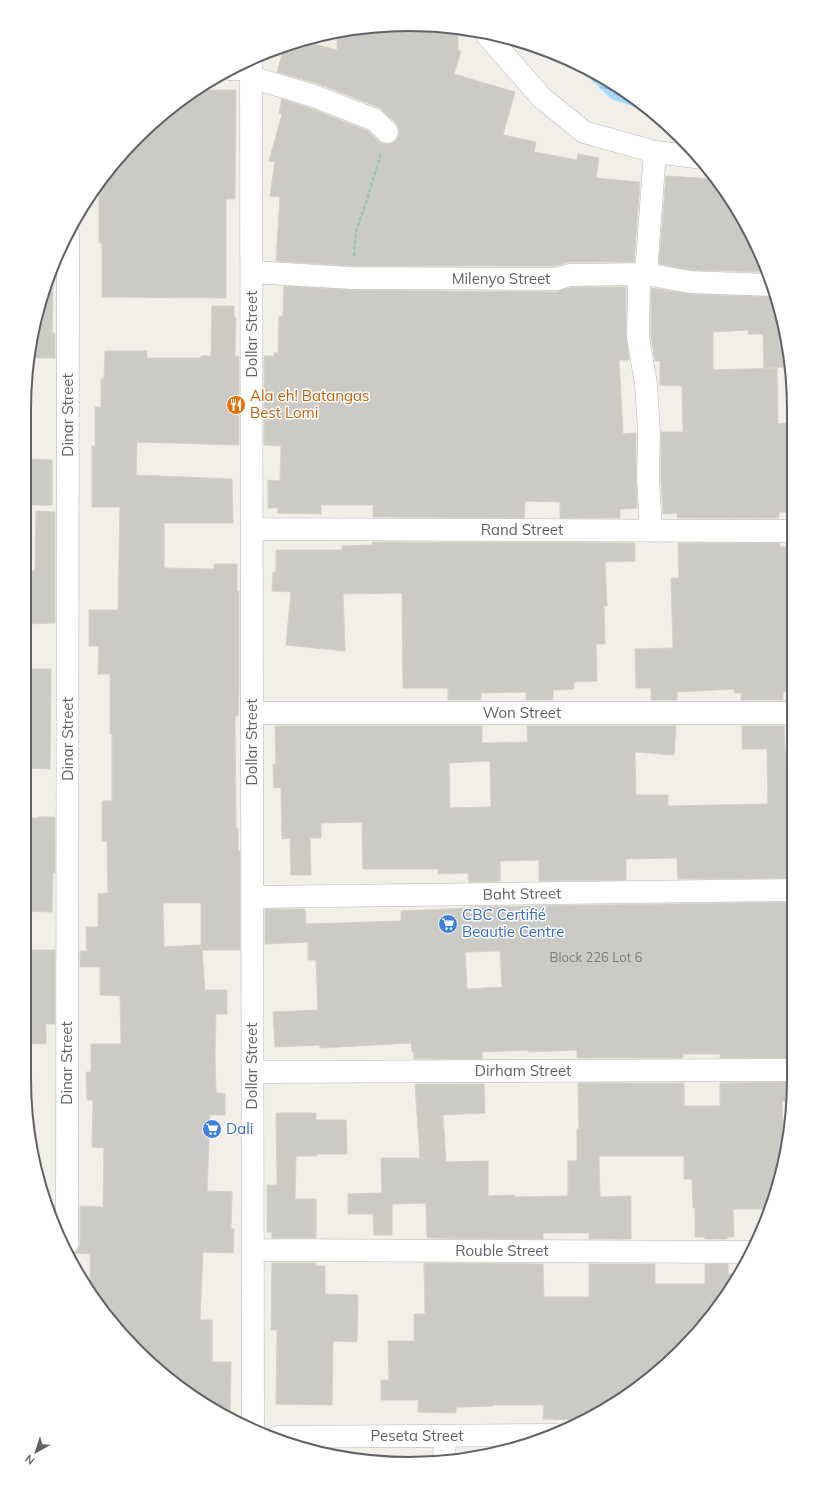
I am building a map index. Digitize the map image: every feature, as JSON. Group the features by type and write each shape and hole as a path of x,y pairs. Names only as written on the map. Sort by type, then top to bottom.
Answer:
{"street":[{"path":"491,40 542,98 584,132 655,152 690,157"},
{"path":"246,68 375,120 387,132"},
{"name":"Dollar Street","path":"246,68 252,272 253,1423"},
{"path":"651,530 648,478 649,431 646,384 638,337 639,284 640,280 646,274 655,152"},
{"name":"Dinar Street","path":"66,1237 68,246"},
{"name":"Milenyo Street","path":"252,272 352,278 557,279 569,275 646,274 690,282 766,285"},
{"name":"Rand Street","path":"252,530 787,531"},
{"name":"Won Street","path":"252,713 787,713"},
{"name":"Baht Street","path":"252,897 787,890"},
{"name":"Dirham Street","path":"252,1072 787,1070"},
{"name":"Rouble Street","path":"253,1250 745,1252"},
{"name":"Peseta Street","path":"287,1437 536,1435"},
{"path":"444,1455 445,1436"}],"path":[{"path":"352,278 356,231 367,200 387,132"}],"water":[{"path":"588,76 638,108 611,99"}],"building":[{"path":"409,31 458,34 458,50 461,51 454,74 515,92 503,135 536,142 534,152 577,160 578,154 599,158 596,178 640,182 634,262 569,262 555,266 352,266 276,261 280,197 270,196 275,161 269,161 282,114 279,113 282,99 310,108 368,131 383,144 390,144 396,141 399,135 399,129 396,123 380,108 319,84 277,72 282,53 287,51 313,43 337,50 337,38 360,34"},
{"path":"207,90 236,90 235,199 226,199 226,298 102,297 102,243 99,243 99,193 125,160 160,125 199,95"},
{"path":"666,176 709,179 736,220 748,242 761,272 691,270 659,264"},
{"path":"52,284 52,333 55,333 55,358 34,358 38,335"},
{"path":"284,286 352,290 557,292 571,287 626,287 626,337 629,360 619,360 623,434 636,433 637,508 620,509 620,518 560,518 560,502 525,501 524,518 373,517 373,505 321,505 321,514 277,513 278,508 268,508 268,480 280,481 281,446 264,445 264,356 274,356 274,353 278,353 279,316 283,316"},
{"path":"651,288 690,294 770,297 780,335 783,367 764,368 763,334 748,334 748,330 713,332 713,370 777,368 778,424 787,423 787,512 779,512 779,518 677,518 677,513 663,514 661,432 683,432 682,386 660,385 660,361 655,361 651,336"},
{"path":"212,306 234,306 234,318 236,318 235,356 239,356 239,445 137,442 136,475 232,479 233,523 164,523 164,568 214,569 214,564 237,564 237,591 239,591 239,685 238,716 235,716 236,828 238,828 238,851 240,851 240,950 202,950 205,990 227,990 227,1014 216,1014 215,1054 216,1093 225,1094 225,1115 210,1115 207,1191 232,1192 231,1229 234,1229 233,1253 203,1252 200,1320 212,1320 212,1362 231,1362 230,1411 179,1379 142,1346 109,1309 90,1281 90,1254 75,1253 80,1244 80,1206 103,1207 104,1148 92,1147 93,1100 87,1100 86,1072 91,1072 91,1044 121,1044 120,996 100,995 100,967 80,967 80,951 87,951 86,927 98,927 98,894 108,893 107,841 102,841 102,801 112,801 110,674 98,674 99,646 89,646 89,610 118,610 120,507 92,507 92,446 95,446 95,407 101,407 101,379 104,379 105,351 147,351 147,358 201,358 201,356 211,356","holes":["163,903 201,903 201,945 164,947"]},
{"path":"31,459 52,460 52,505 31,505"},
{"path":"36,511 55,512 55,623 31,624 31,571 35,571"},
{"path":"372,542 635,543 635,561 605,562 607,606 604,606 605,644 596,644 597,681 574,682 574,689 553,690 553,700 526,700 526,692 481,693 481,700 448,700 448,688 403,688 402,593 343,594 345,651 286,645 291,592 272,591 273,572 276,572 276,550 342,550 342,546 372,545"},
{"path":"678,543 780,543 780,547 787,547 787,692 783,692 783,700 741,700 741,693 734,693 734,689 677,692 677,700 651,700 651,688 636,688 635,649 673,648 671,578 679,578"},
{"path":"31,669 51,669 50,769 31,768"},
{"path":"275,726 482,726 482,743 528,742 527,726 676,726 674,755 635,752 636,795 668,795 668,806 768,804 767,749 742,749 742,726 784,726 787,767 786,878 678,879 677,858 626,859 626,880 539,881 539,860 500,861 500,881 469,882 468,873 438,874 438,869 363,869 362,822 321,823 321,838 310,838 311,875 291,875 290,838 282,839 281,787 274,788 273,764 276,764","holes":["490,761 491,807 450,808 449,763"]},
{"path":"55,817 55,873 53,873 52,912 31,911 31,818"},
{"path":"787,902 787,1058 720,1058 720,1054 683,1054 683,1058 577,1058 577,1050 528,1052 528,1050 482,1052 483,1059 414,1059 414,1052 412,1052 411,1043 320,1048 320,1045 275,1047 273,1012 318,1010 316,960 308,960 308,942 265,944 265,909 305,909 306,924 401,921 401,911 470,908","holes":["500,951 502,987 467,989 465,952"]},
{"path":"31,950 55,950 55,1024 46,1024 46,1044 31,1043"},
{"path":"787,1082 786,1101 782,1101 783,1136 780,1153 767,1201 764,1209 733,1209 734,1237 727,1237 727,1239 705,1239 704,1237 695,1237 695,1208 693,1208 692,1179 684,1179 684,1156 599,1156 600,1197 631,1196 631,1239 589,1239 589,1233 543,1233 543,1239 427,1238 426,1203 392,1204 392,1235 374,1235 373,1214 348,1214 348,1194 382,1193 381,1158 420,1158 415,1084 484,1084 485,1113 443,1115 446,1162 488,1161 488,1196 515,1195 515,1197 568,1196 568,1161 577,1161 577,1129 579,1129 578,1083 684,1083 684,1106 720,1106 720,1083"},
{"path":"276,1113 316,1113 316,1120 346,1120 347,1154 296,1156 295,1199 316,1199 316,1238 272,1238 272,1232 267,1232 267,1185 277,1185"},
{"path":"272,1263 316,1263 316,1266 325,1266 325,1294 358,1295 357,1342 333,1341 332,1405 276,1404 277,1330 271,1330"},
{"path":"424,1263 543,1264 544,1297 589,1297 589,1264 655,1264 655,1284 705,1284 705,1264 728,1264 728,1274 732,1274 709,1309 676,1346 658,1363 619,1393 572,1420 543,1419 544,1405 456,1407 456,1413 418,1412 418,1400 381,1400 381,1380 389,1380 388,1341 414,1341 414,1314 425,1314"}],"place":[{"name":"Ala eh! Batangas Best Lomi","path":"236,405"},
{"name":"CBC Certifié Beautie Centre","path":"448,924"},
{"name":"Dali","path":"212,1129"}]}
